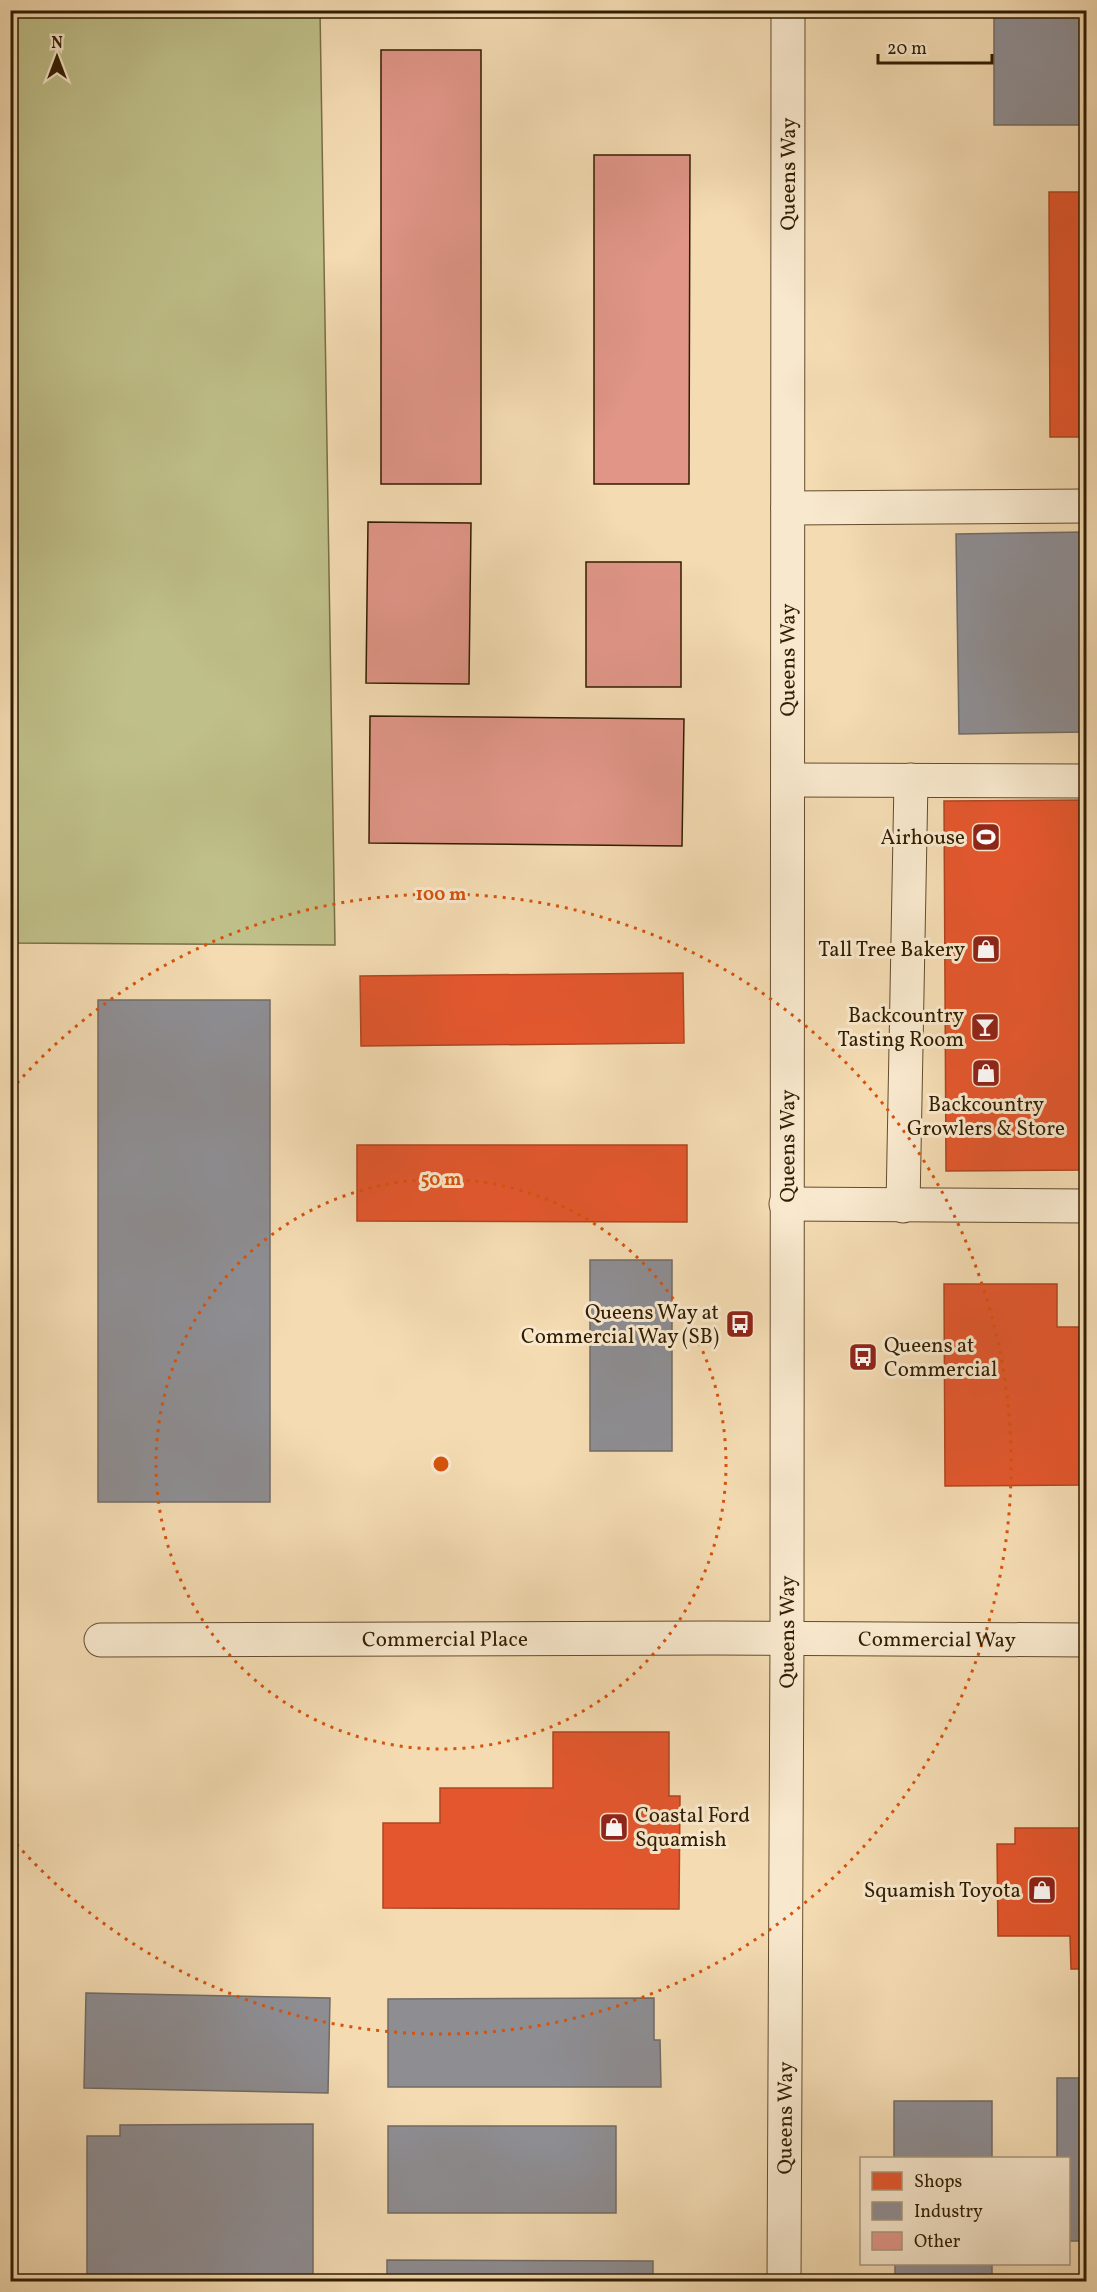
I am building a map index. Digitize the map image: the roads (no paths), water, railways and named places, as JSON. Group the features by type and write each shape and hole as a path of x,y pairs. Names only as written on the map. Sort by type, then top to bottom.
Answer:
{"street":[{"name":"Queens Way","path":"784,2282 787,1638 788,10"},
{"path":"788,508 1086,506"},
{"path":"788,780 1086,781"},
{"path":"903,1206 911,780"},
{"path":"786,1204 1086,1206"},
{"name":"Commercial Way","path":"787,1638 1086,1640"},
{"name":"Commercial Place","path":"101,1640 787,1638"}],"place":[{"name":"Airhouse","path":"986,837"},
{"name":"Tall Tree Bakery","path":"986,949"},
{"name":"Backcountry Tasting Room","path":"985,1027"},
{"name":"Backcountry Growlers & Store","path":"986,1073"},
{"name":"Queens Way at Commercial Way (SB)","path":"740,1324"},
{"name":"Queens at Commercial","path":"863,1357"},
{"name":"Coastal Ford Squamish","path":"614,1827"},
{"name":"Squamish Toyota","path":"1042,1890"}]}
